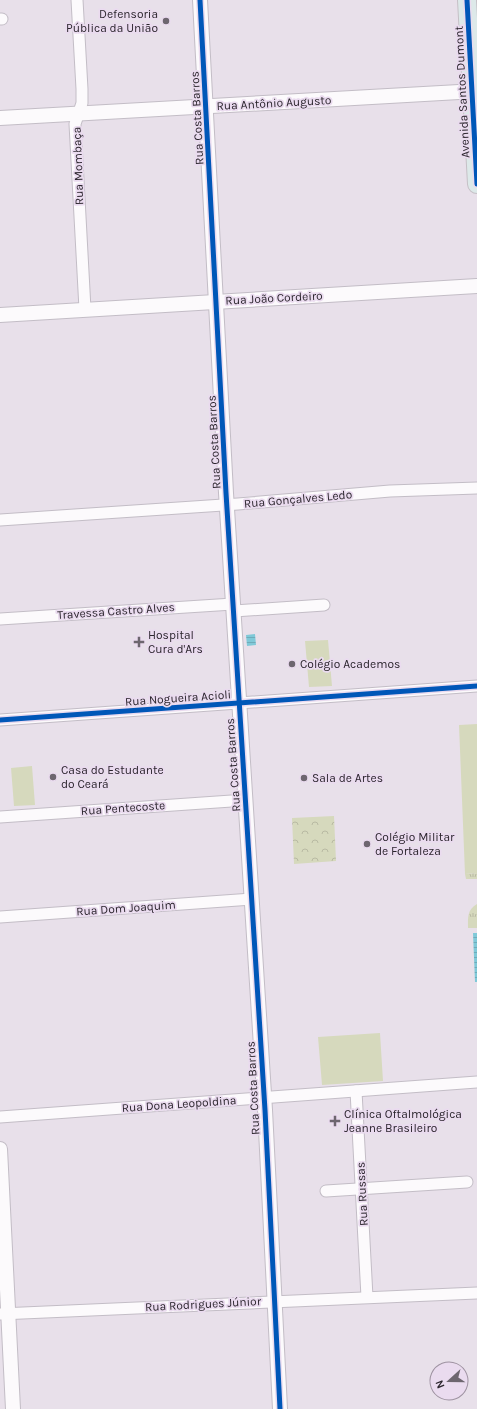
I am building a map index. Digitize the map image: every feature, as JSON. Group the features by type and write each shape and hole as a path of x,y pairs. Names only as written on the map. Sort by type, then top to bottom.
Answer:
{"main road":[{"name":"Avenida Santos Dumont","path":"467,0 475,91 477,184"}],"street":[{"name":"Rua Mombaça","path":"77,0 82,89 76,124 85,309"},
{"name":"Rua Costa Barros","path":"200,0 227,505 264,1099 280,1409"},
{"name":"Rua Antônio Augusto","path":"0,118 475,91"},
{"name":"Rua João Cordeiro","path":"0,315 477,286"},
{"name":"Rua Gonçalves Ledo","path":"0,520 227,505 410,490 477,488"},
{"name":"Travessa Castro Alves","path":"0,619 324,605"},
{"name":"Rua Nogueira Acioli","path":"0,720 477,686"},
{"name":"Rua Pentecoste","path":"0,816 246,800"},
{"name":"Rua Dom Joaquim","path":"0,917 252,899"},
{"name":"Rua Dona Leopoldina","path":"0,1117 264,1099 477,1082"},
{"name":"Rua Russas","path":"356,1091 367,1297"},
{"path":"0,1149 4,1314 13,1409"},
{"path":"326,1191 467,1182"},
{"name":"Rua Rodrigues Júnior","path":"4,1314 477,1293"}],"green space":[{"path":"328,640 332,686 309,687 305,641"},
{"path":"477,724 477,873 465,874 459,725"},
{"path":"32,766 35,805 14,806 11,768"},
{"path":"334,816 336,861 294,864 292,818"},
{"path":"477,873 477,879 466,879 465,874"},
{"path":"477,904 477,928 468,928 468,917 470,911"},
{"path":"380,1033 383,1081 322,1085 318,1037"}],"water":[{"path":"255,634 256,645 247,646 246,635"},
{"path":"473,933 477,933 477,982 475,982"}],"cycle path":[{"path":"200,0 226,493 265,1110 280,1409"},
{"path":"467,0 477,184"},
{"path":"0,720 477,686"}],"place":[{"name":"Defensoria Pública da União","path":"166,21"},
{"name":"Hospital Cura d'Ars","path":"139,642"},
{"name":"Colégio Academos","path":"292,664"},
{"name":"Casa do Estudante do Ceará","path":"53,777"},
{"name":"Sala de Artes","path":"304,778"},
{"name":"Colégio Militar de Fortaleza","path":"367,844"},
{"name":"Clínica Oftalmológica Jeanne Brasileiro","path":"335,1121"}]}
